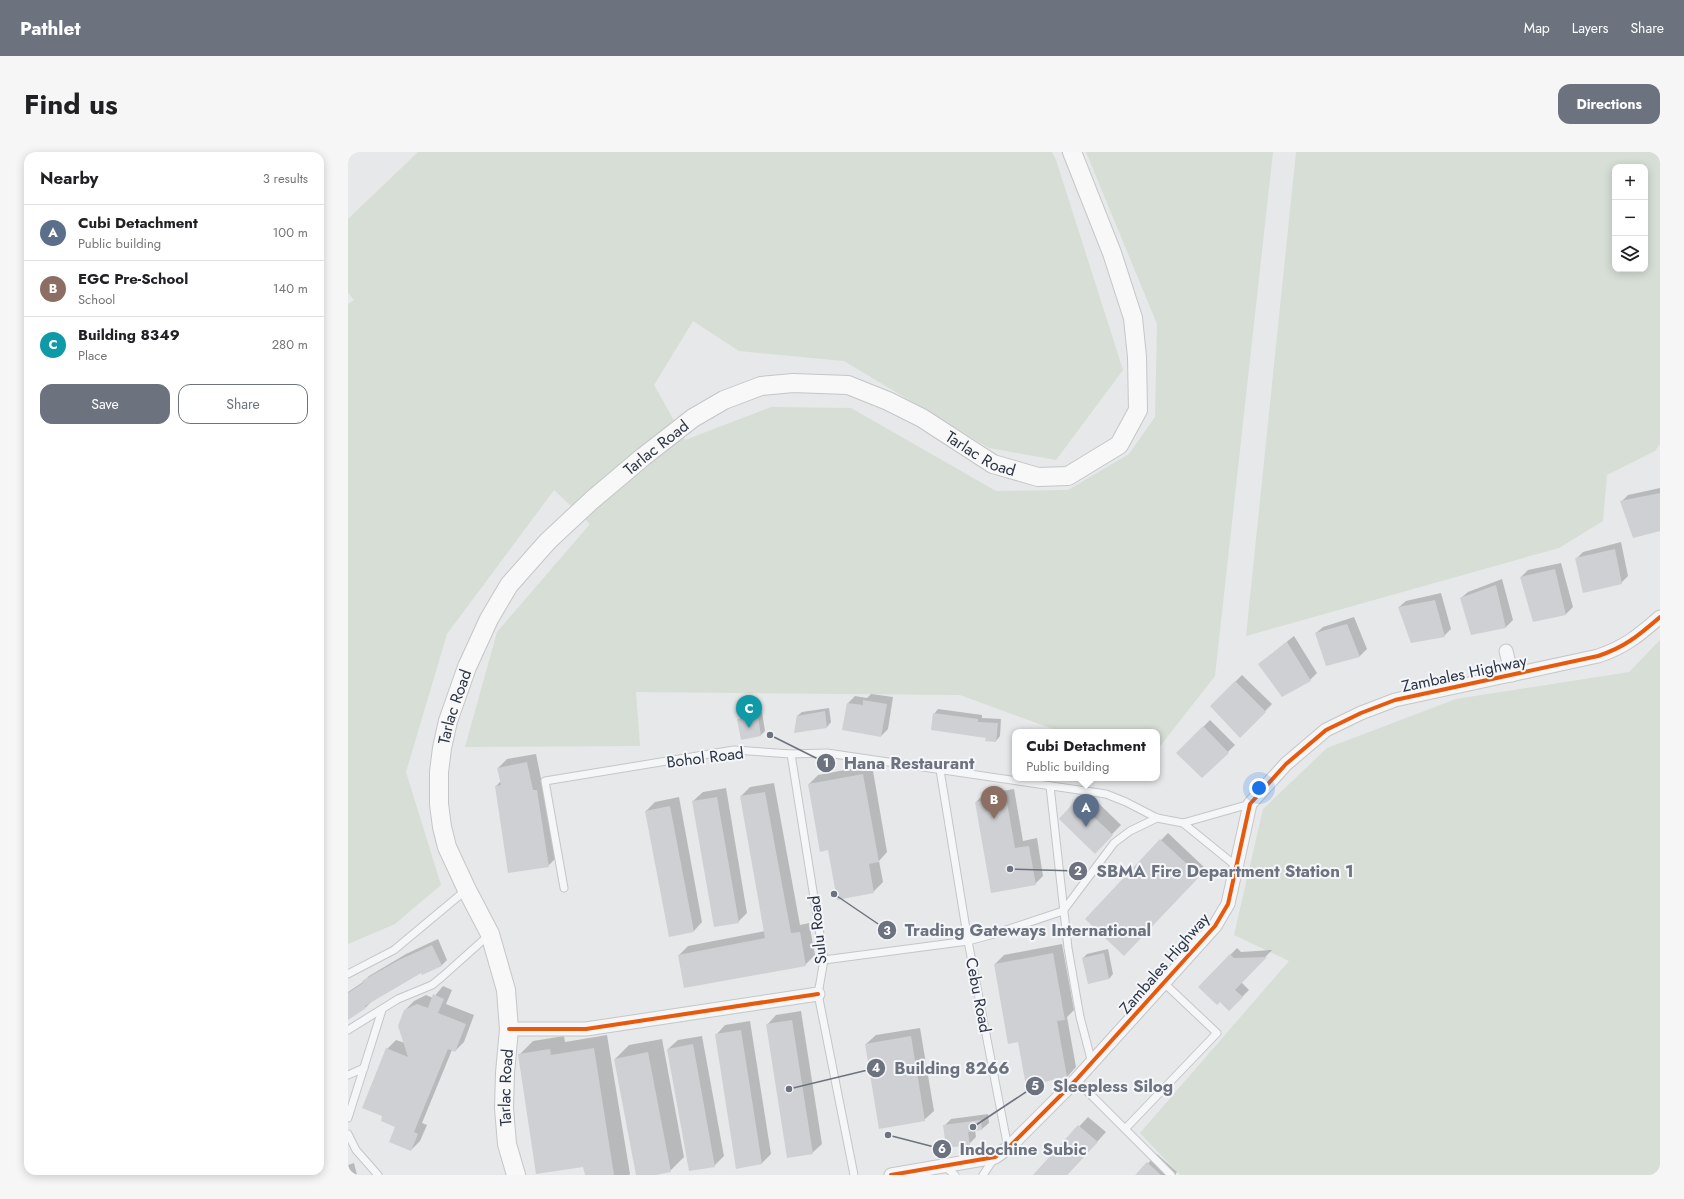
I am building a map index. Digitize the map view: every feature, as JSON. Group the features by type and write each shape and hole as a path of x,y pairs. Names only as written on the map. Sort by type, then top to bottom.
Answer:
{"main road":[{"name":"Tarlac Road","path":"516,1175 508,1144 504,1108 505,1073 509,1029 506,990 490,934 447,847 442,827 439,772 442,748 448,721 467,667 489,618 510,585 548,541 592,500 643,456 693,418 724,400 761,386 793,383 848,385 888,401 922,418 993,464 1038,477 1068,476 1119,445 1138,410 1137,357 1133,318 1112,253 1072,152"}],"street":[{"name":"Zambales Highway","path":"891,1175 994,1157 1008,1148 1076,1080 1214,926 1228,904 1250,804 1286,764 1326,730 1361,713 1395,700 1598,656 1616,650 1638,636 1660,617"},
{"path":"1506,652 1512,674"},
{"path":"509,1029 586,1029 818,994"}],"lane":[{"name":"Bohol Road","path":"564,888 545,781 734,750 791,754 827,753 1012,780"},
{"name":"Sulu Road","path":"791,754 824,960 818,994 854,1175"},
{"name":"Cebu Road","path":"940,770 968,941 1008,1148"},
{"name":"Bohol Road","path":"1016,781 1106,794 1126,802 1157,818 1183,823 1250,804"},
{"path":"1050,786 1063,911 1080,1017 1092,1063"},
{"path":"824,960 968,941 1063,911 1114,843 1130,830 1157,818"},
{"name":"Bohol Road","path":"1183,823 1236,866"},
{"path":"348,974 394,950 467,890"},
{"path":"348,1030 398,999 432,985 490,934"},
{"path":"1125,1129 1217,1033 1164,983"},
{"path":"348,1118 382,1010"},
{"path":"348,1074 364,1068"},
{"path":"1076,1080 1171,1175"},
{"path":"348,1134 356,1150 378,1175"},
{"path":"983,1175 994,1157"},
{"path":"944,1166 955,1175"}],"shaded area":[{"path":"418,152 1052,152 1056,160 1123,370 1056,460 989,448 844,361 739,351 693,321 654,385 685,440 771,407 851,408 996,491 1068,490 1129,454 1155,417 1157,324 1086,152 1273,152 1215,676 1160,746 1160,729 1053,729 960,695 636,692 640,746 465,747 497,632 590,524 554,490 447,634 406,772 441,885 395,924 348,944 348,304 354,300 348,293 348,219"},
{"path":"1296,152 1660,152 1660,444 1655,451 1607,475 1603,521 1559,548 1246,636"},
{"path":"1660,640 1660,1175 1180,1175 1140,1133 1289,961 1234,935 1263,809 1327,748 1456,699 1629,672"}],"building":[{"path":"1660,493 1660,531 1633,538 1620,501"},
{"path":"1615,549 1622,584 1583,593 1575,558"},
{"path":"1555,569 1566,615 1533,622 1520,577"},
{"path":"1496,585 1506,628 1471,635 1460,598"},
{"path":"1435,600 1445,637 1411,643 1398,607"},
{"path":"1347,624 1360,657 1326,666 1315,633"},
{"path":"1287,642 1311,681 1282,697 1258,664"},
{"path":"1235,681 1266,712 1240,738 1210,706"},
{"path":"863,700 887,704 881,737 842,730 847,703 863,705"},
{"path":"825,711 827,728 794,733 797,716"},
{"path":"933,713 978,719 978,722 998,723 996,742 985,741 986,738 931,730"},
{"path":"758,716 761,736 741,740 737,719"},
{"path":"1203,726 1229,753 1202,778 1176,753"},
{"path":"527,762 533,790 537,790 549,867 508,873 495,786 501,785 497,768"},
{"path":"863,774 879,862 869,864 874,893 837,900 828,850 820,852 808,784"},
{"path":"765,792 791,933 800,932 806,966 684,988 678,955 765,938 740,796"},
{"path":"717,797 739,923 714,927 692,801"},
{"path":"1006,797 1015,848 1029,846 1036,885 991,893 975,802"},
{"path":"1076,800 1113,835 1095,854 1059,819"},
{"path":"670,806 694,932 669,937 645,811"},
{"path":"1160,839 1200,876 1124,956 1085,919"},
{"path":"432,945 442,966 422,975 421,973 365,1006 366,1008 348,1020 348,993 363,983 362,981 399,960"},
{"path":"1053,953 1065,1020 1057,1021 1067,1077 1026,1086 1018,1042 1008,1044 994,964"},
{"path":"1104,953 1109,979 1088,984 1082,958"},
{"path":"1230,954 1234,958 1267,957 1235,990 1243,997 1229,1011 1220,1002 1217,1005 1198,987"},
{"path":"433,994 444,999 438,1013 466,1024 455,1052 448,1049 414,1132 418,1134 411,1151 389,1142 395,1127 381,1121 382,1116 362,1108 386,1048 408,1057 398,1026 404,1010 417,1004 428,1008"},
{"path":"792,1020 813,1154 787,1158 766,1024"},
{"path":"741,1030 762,1164 736,1169 715,1034"},
{"path":"911,1036 925,1121 879,1129 865,1044"},
{"path":"693,1044 715,1167 689,1171 667,1049"},
{"path":"594,1048 614,1175 585,1175 583,1167 536,1174 518,1054 550,1049 551,1055"},
{"path":"648,1052 671,1172 656,1175 636,1175 614,1059"},
{"path":"981,1120 982,1130 968,1132 970,1145 946,1148 943,1125"},
{"path":"1078,1125 1098,1142 1067,1175 1033,1175"},
{"path":"1147,1162 1161,1175 1135,1175"}],"cycle path":[{"path":"891,1175 995,1157 1008,1148 1076,1080 1215,926 1228,904 1250,804 1286,764 1326,730 1361,713 1395,700 1608,653 1631,640 1660,617"},
{"path":"509,1029 586,1029 818,994"}],"place":[{"name":"Building 8349","path":"749,728"},
{"name":"Hana Restaurant","path":"770,735"},
{"name":"EGC Pre-School","path":"994,819"},
{"name":"Cubi Detachment","path":"1086,827"},
{"name":"SBMA Fire Department Station 1","path":"1010,869"},
{"name":"Trading Gateways International","path":"834,894"},
{"name":"Building 8266","path":"789,1089"},
{"name":"Sleepless Silog","path":"973,1127"},
{"name":"Indochine Subic","path":"888,1135"}]}
